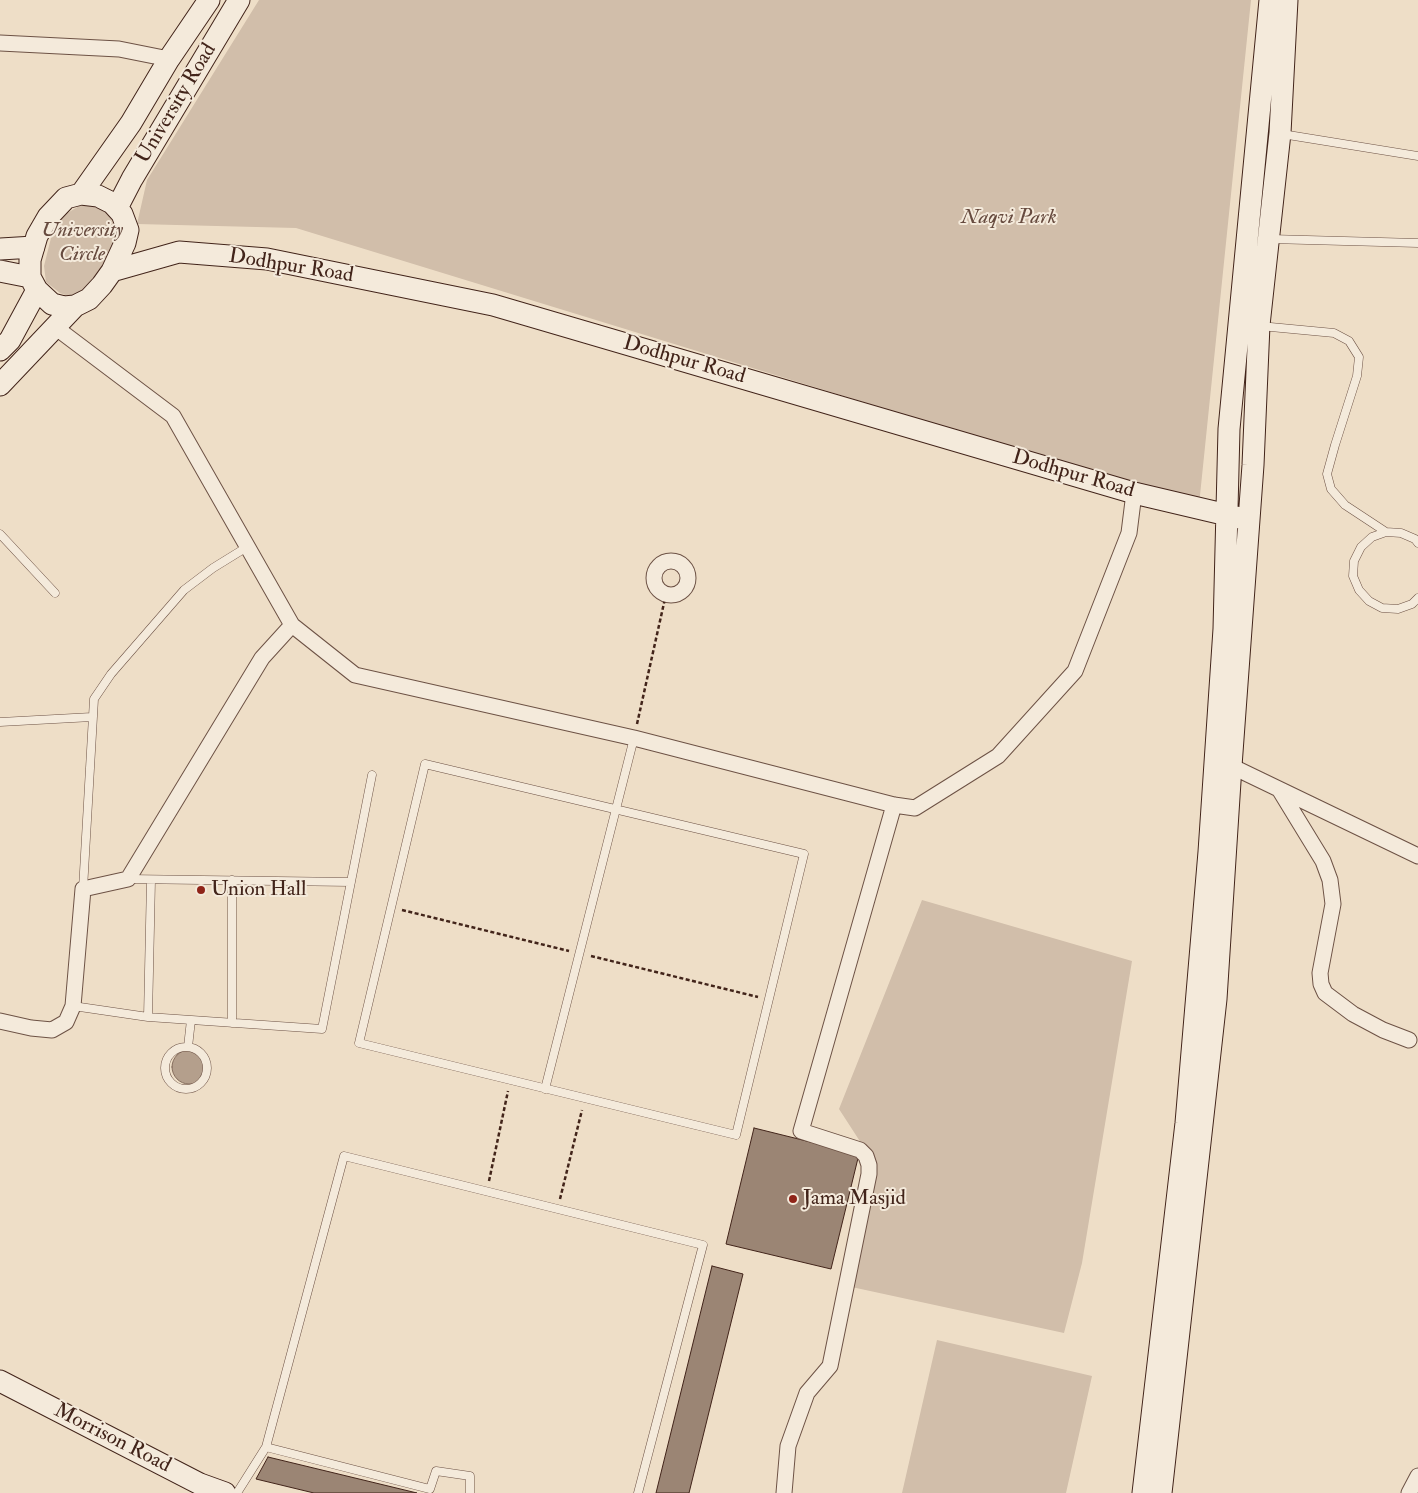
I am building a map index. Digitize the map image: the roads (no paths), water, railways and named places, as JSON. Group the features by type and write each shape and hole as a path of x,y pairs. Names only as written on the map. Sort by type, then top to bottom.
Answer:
{"main road":[{"name":"University Road","path":"81,194 131,123 169,59 209,0"},
{"name":"University Road","path":"117,208 137,170 238,0"},
{"path":"1143,1493 1186,1123 1209,852 1223,765 1250,520 1259,325 1258,239 1270,0"},
{"path":"1161,1493 1216,999 1223,765 1229,429 1258,239 1280,133 1287,0"},
{"path":"0,350 10,340 33,283 30,260 37,236 48,217 66,198 81,194 98,196 112,203 122,214 128,230 125,243 112,271 102,286 89,299 75,306 0,385"},
{"path":"0,249 34,247"},
{"name":"Dodhpur Road","path":"112,271 179,252 267,259 493,305 1134,493 1250,520"},
{"path":"0,271 33,283 52,304 64,307 75,306"},
{"name":"Morrison Road","path":"0,1381 200,1484 225,1493"}],"street":[{"path":"0,43 119,49 169,59"},
{"path":"55,327 174,416 292,625 355,675 634,738 894,805 915,808 998,756 1075,671 1128,533 1134,493"},
{"path":"0,1021 31,1028 52,1030 66,1022 73,1006 82,889 128,879 262,658 292,625"},
{"path":"1223,765 1279,789 1418,856"},
{"path":"1279,789 1323,861 1330,880 1333,904 1320,973 1321,984 1325,992 1353,1014 1383,1030 1409,1040"},
{"path":"784,1493 788,1446 808,1393 830,1366 869,1174 866,1156 860,1150 801,1131 894,805"},
{"path":"1409,1493 1418,1476"}],"lane":[{"path":"1280,133 1418,156"},
{"path":"1258,239 1418,243"},
{"path":"1259,325 1334,333 1349,341 1359,357 1357,376 1334,445 1327,474 1330,489 1345,505 1386,532"},
{"path":"1418,542 1401,533 1386,532 1372,537 1361,547 1354,561 1354,576 1359,590 1369,601 1382,608 1398,608 1412,604 1418,598"},
{"path":"0,534 55,593"},
{"path":"82,889 94,699 111,674 184,590 247,546"},
{"path":"0,722 92,717"},
{"path":"545,1089 634,738"},
{"path":"425,764 616,809 804,854 736,1136 359,1043 425,764"},
{"path":"73,1006 148,1017 322,1029 372,775"},
{"path":"128,879 351,882"},
{"path":"148,1017 151,880"},
{"path":"232,880 232,1023"},
{"path":"188,1047 191,1020"},
{"path":"188,1047 196,1049 202,1054 206,1061 207,1069 205,1077 200,1084 193,1088 177,1086 170,1081 166,1074 165,1066 172,1052 188,1047"},
{"path":"237,1493 266,1447 344,1156 703,1245 638,1493"},
{"path":"266,1447 430,1489 436,1471 470,1476 470,1493"}],"place":[{"name":"Union Hall","path":"201,890"},
{"name":"Jama Masjid","path":"793,1199"}],"park label":[{"name":"Naqvi Park","path":"1009,218"},
{"name":"University Circle","path":"82,243"}]}
